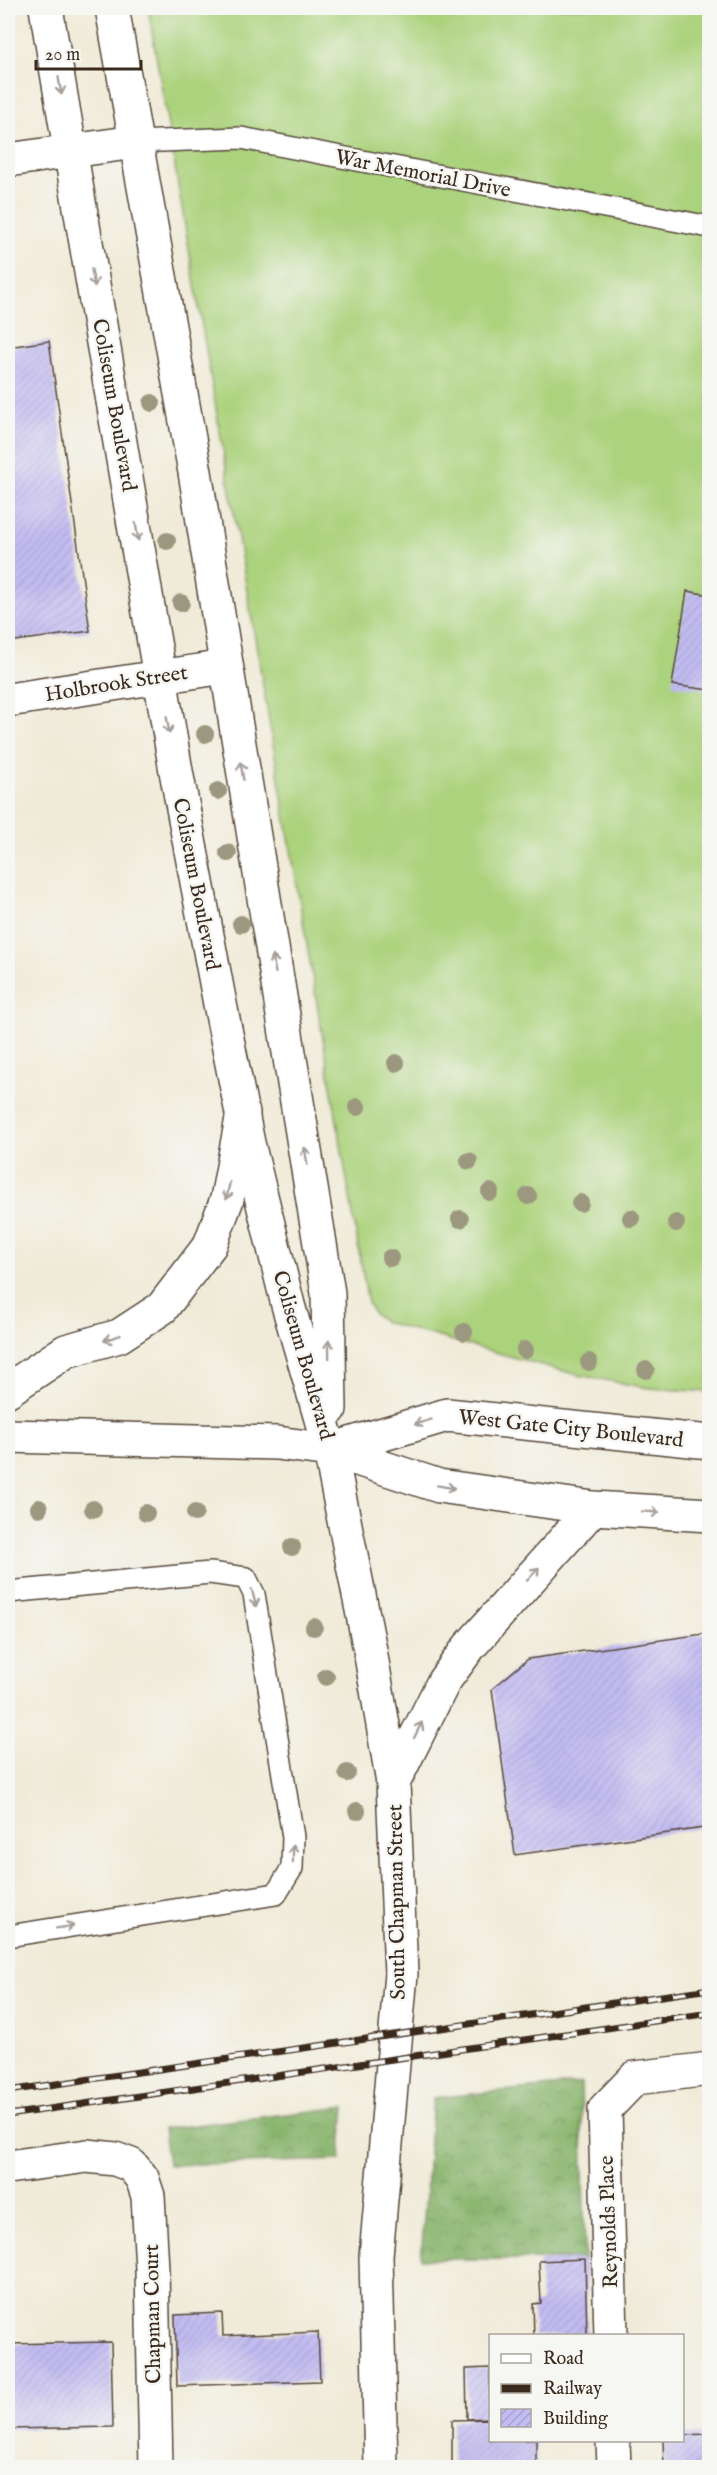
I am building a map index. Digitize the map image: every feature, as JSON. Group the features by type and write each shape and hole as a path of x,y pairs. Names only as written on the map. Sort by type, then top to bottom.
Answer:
{"main road":[{"name":"Coliseum Boulevard","path":"46,8 178,782 243,1113 288,1305 330,1450"},
{"name":"Coliseum Boulevard","path":"112,8 195,472 328,1293 330,1450"},
{"path":"8,160 135,142"},
{"name":"Holbrook Street","path":"8,700 225,667"},
{"path":"8,1390 66,1352 119,1336 162,1308 210,1245 227,1199 243,1113"},
{"name":"West Gate City Boulevard","path":"330,1450 447,1415 710,1442"},
{"name":"West Gate City Boulevard","path":"8,1436 277,1443 330,1450 439,1486 593,1508 710,1515"},
{"name":"South Chapman Street","path":"330,1450 370,1650 393,1783 401,1974 376,2256 381,2468"},
{"path":"393,1783 444,1681 468,1647 593,1508"},
{"name":"Reynolds Place","path":"610,2334 604,2109 635,2078 710,2069"},
{"name":"Chapman Court","path":"8,2167 87,2156 115,2159 131,2165 142,2178 148,2196 156,2468"},
{"path":"613,2442 614,2468"}],"lane":[{"name":"War Memorial Drive","path":"135,142 241,138 710,227"},
{"path":"8,1592 210,1573 246,1578 254,1594 293,1837 292,1868 276,1893 8,1936"}],"green space":[{"path":"148,8 709,8 709,1392 648,1388 578,1375 384,1322 375,1315 368,1304"},
{"path":"581,2083 585,2259 421,2259 433,2098"},
{"path":"345,2107 340,2160 168,2165 163,2129"}],"building":[{"path":"49,341 90,631 8,642 8,347"},
{"path":"687,591 710,595 710,690 672,685"},
{"path":"710,1633 710,1827 515,1855 492,1689 528,1659"},
{"path":"585,2259 587,2334 534,2334 533,2304 541,2303 539,2261"},
{"path":"222,2313 223,2336 318,2332 320,2381 177,2386 175,2315"},
{"path":"111,2342 113,2427 8,2429 8,2344"},
{"path":"489,2368 489,2418 467,2419 466,2369"},
{"path":"489,2419 489,2442 536,2442 536,2468 452,2468 452,2420"},
{"path":"710,2434 710,2468 664,2468 663,2442 684,2442 684,2435"}],"railway":[{"path":"8,2091 710,1989"},
{"path":"8,2115 710,2013"}]}
